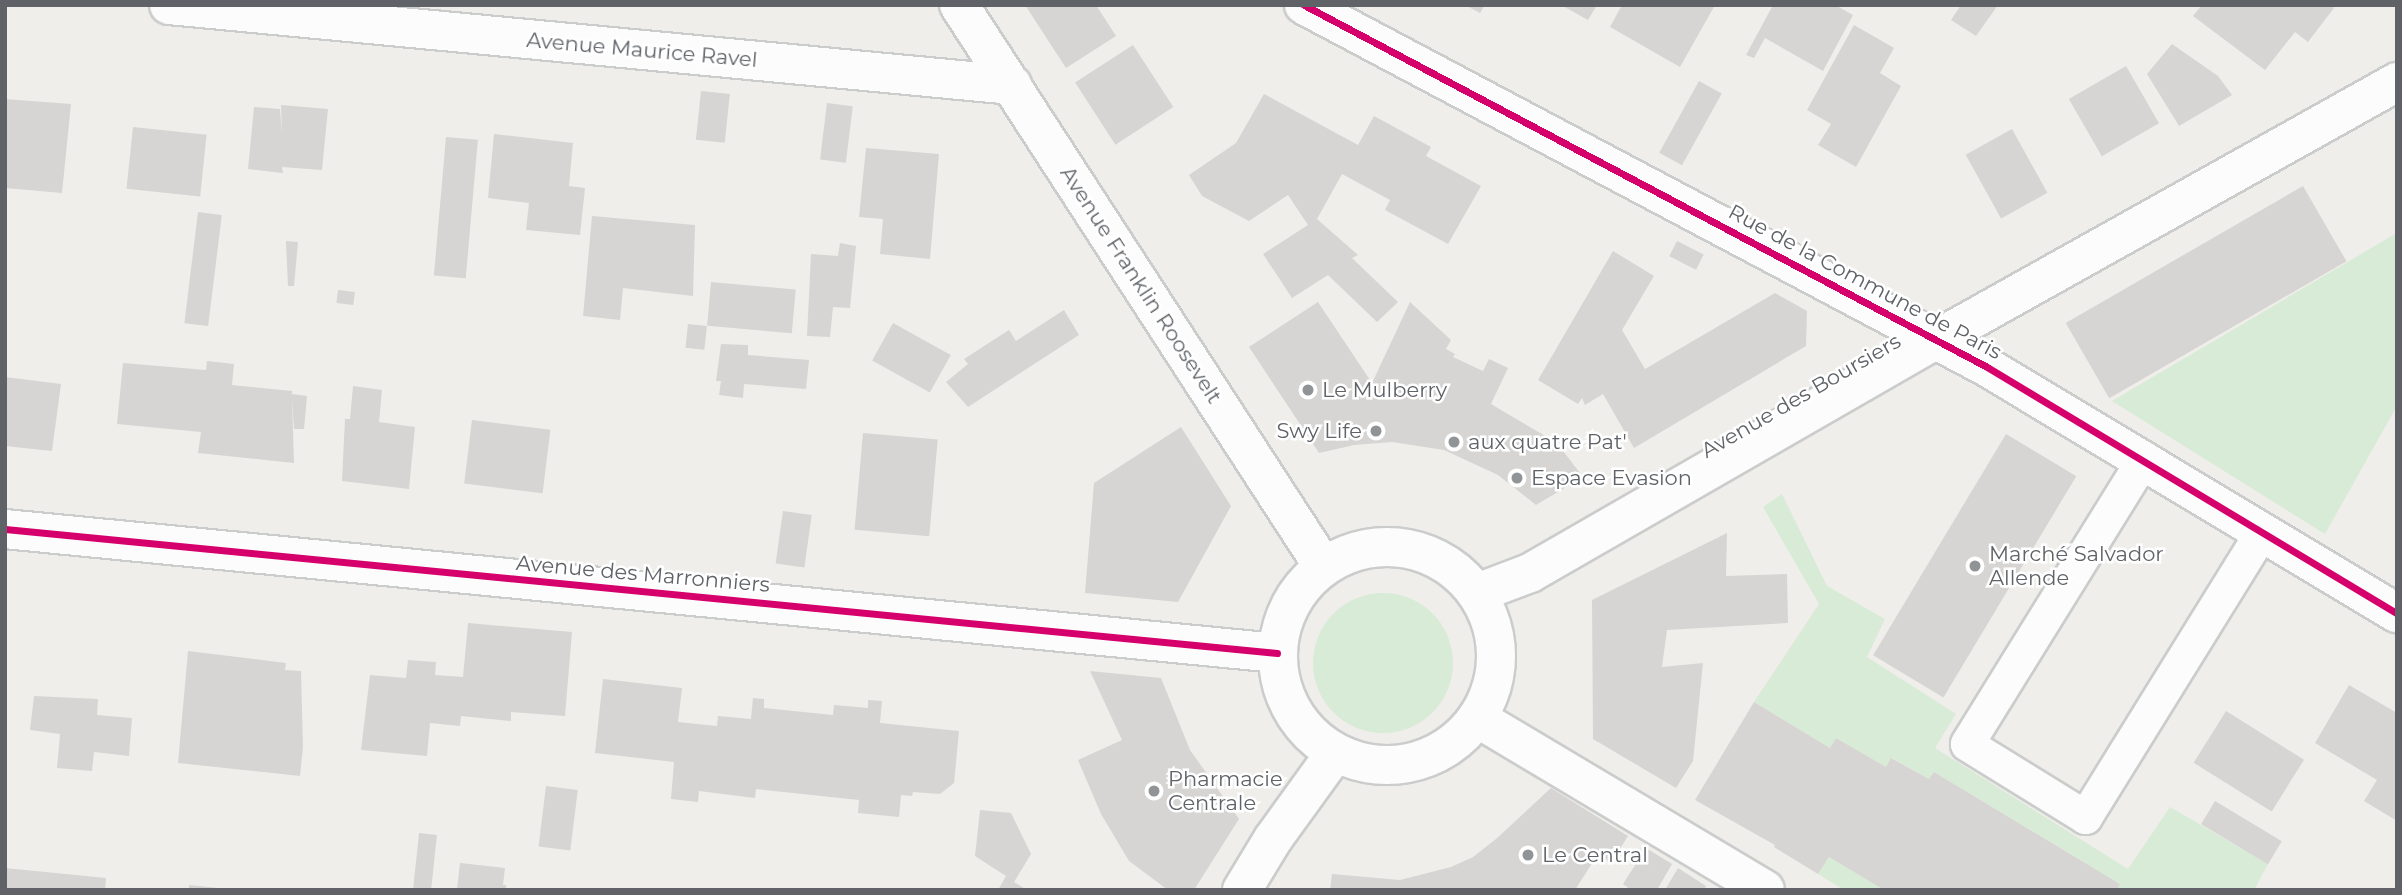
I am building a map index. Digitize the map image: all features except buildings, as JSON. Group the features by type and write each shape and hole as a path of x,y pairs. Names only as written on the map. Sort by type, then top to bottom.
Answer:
{"street":[{"name":"Avenue Maurice Ravel","path":"169,5 1012,85"},
{"name":"Avenue Franklin Roosevelt","path":"959,5 1322,566"},
{"name":"Rue de la Commune de Paris","path":"1304,5 1937,339 2144,458 2397,613"},
{"name":"Avenue des Boursiers","path":"1477,593 1530,573 1937,339 2397,82"},
{"name":"Avenue des Marronniers","path":"5,529 1276,653"},
{"path":"1388,546 1422,552 1453,568 1477,593 1492,623 1497,656 1492,689 1477,718 1456,741 1428,758 1397,766 1365,763 1335,753 1310,735 1291,711 1280,683 1276,653 1283,619 1298,590 1322,566 1354,551 1388,546"},
{"path":"1477,718 1765,890"},
{"path":"1242,890 1273,839 1335,753"}],"lane":[{"path":"2144,458 1967,744 2085,817 2262,532"}],"green space":[{"path":"2395,234 2397,406 2325,534 2112,401"},
{"path":"1782,494 1827,586 1885,619 1867,657 1956,714 1935,748 2128,869 2170,807 2268,864 2254,890 2117,890 2120,884 1934,772 1929,779 1892,758 1886,767 1836,738 1830,748 1754,702 1819,604 1763,507"},
{"path":"1383,593 1410,598 1433,613 1448,636 1453,663 1448,690 1433,713 1410,728 1383,733 1356,728 1333,713 1318,690 1313,663 1318,636 1333,613 1356,598"},
{"path":"1829,857 1884,890 1844,890 1818,874"}],"cycle path":[{"path":"1304,5 1987,367 2397,613"},
{"path":"5,529 1277,653"}],"place":[{"name":"Le Mulberry","path":"1308,390"},
{"name":"Swy Life","path":"1376,431"},
{"name":"aux quatre Pat'","path":"1454,442"},
{"name":"Espace Evasion","path":"1517,478"},
{"name":"Marché Salvador Allende","path":"1975,566"},
{"name":"Pharmacie Centrale","path":"1154,791"},
{"name":"Le Central","path":"1528,855"}]}
